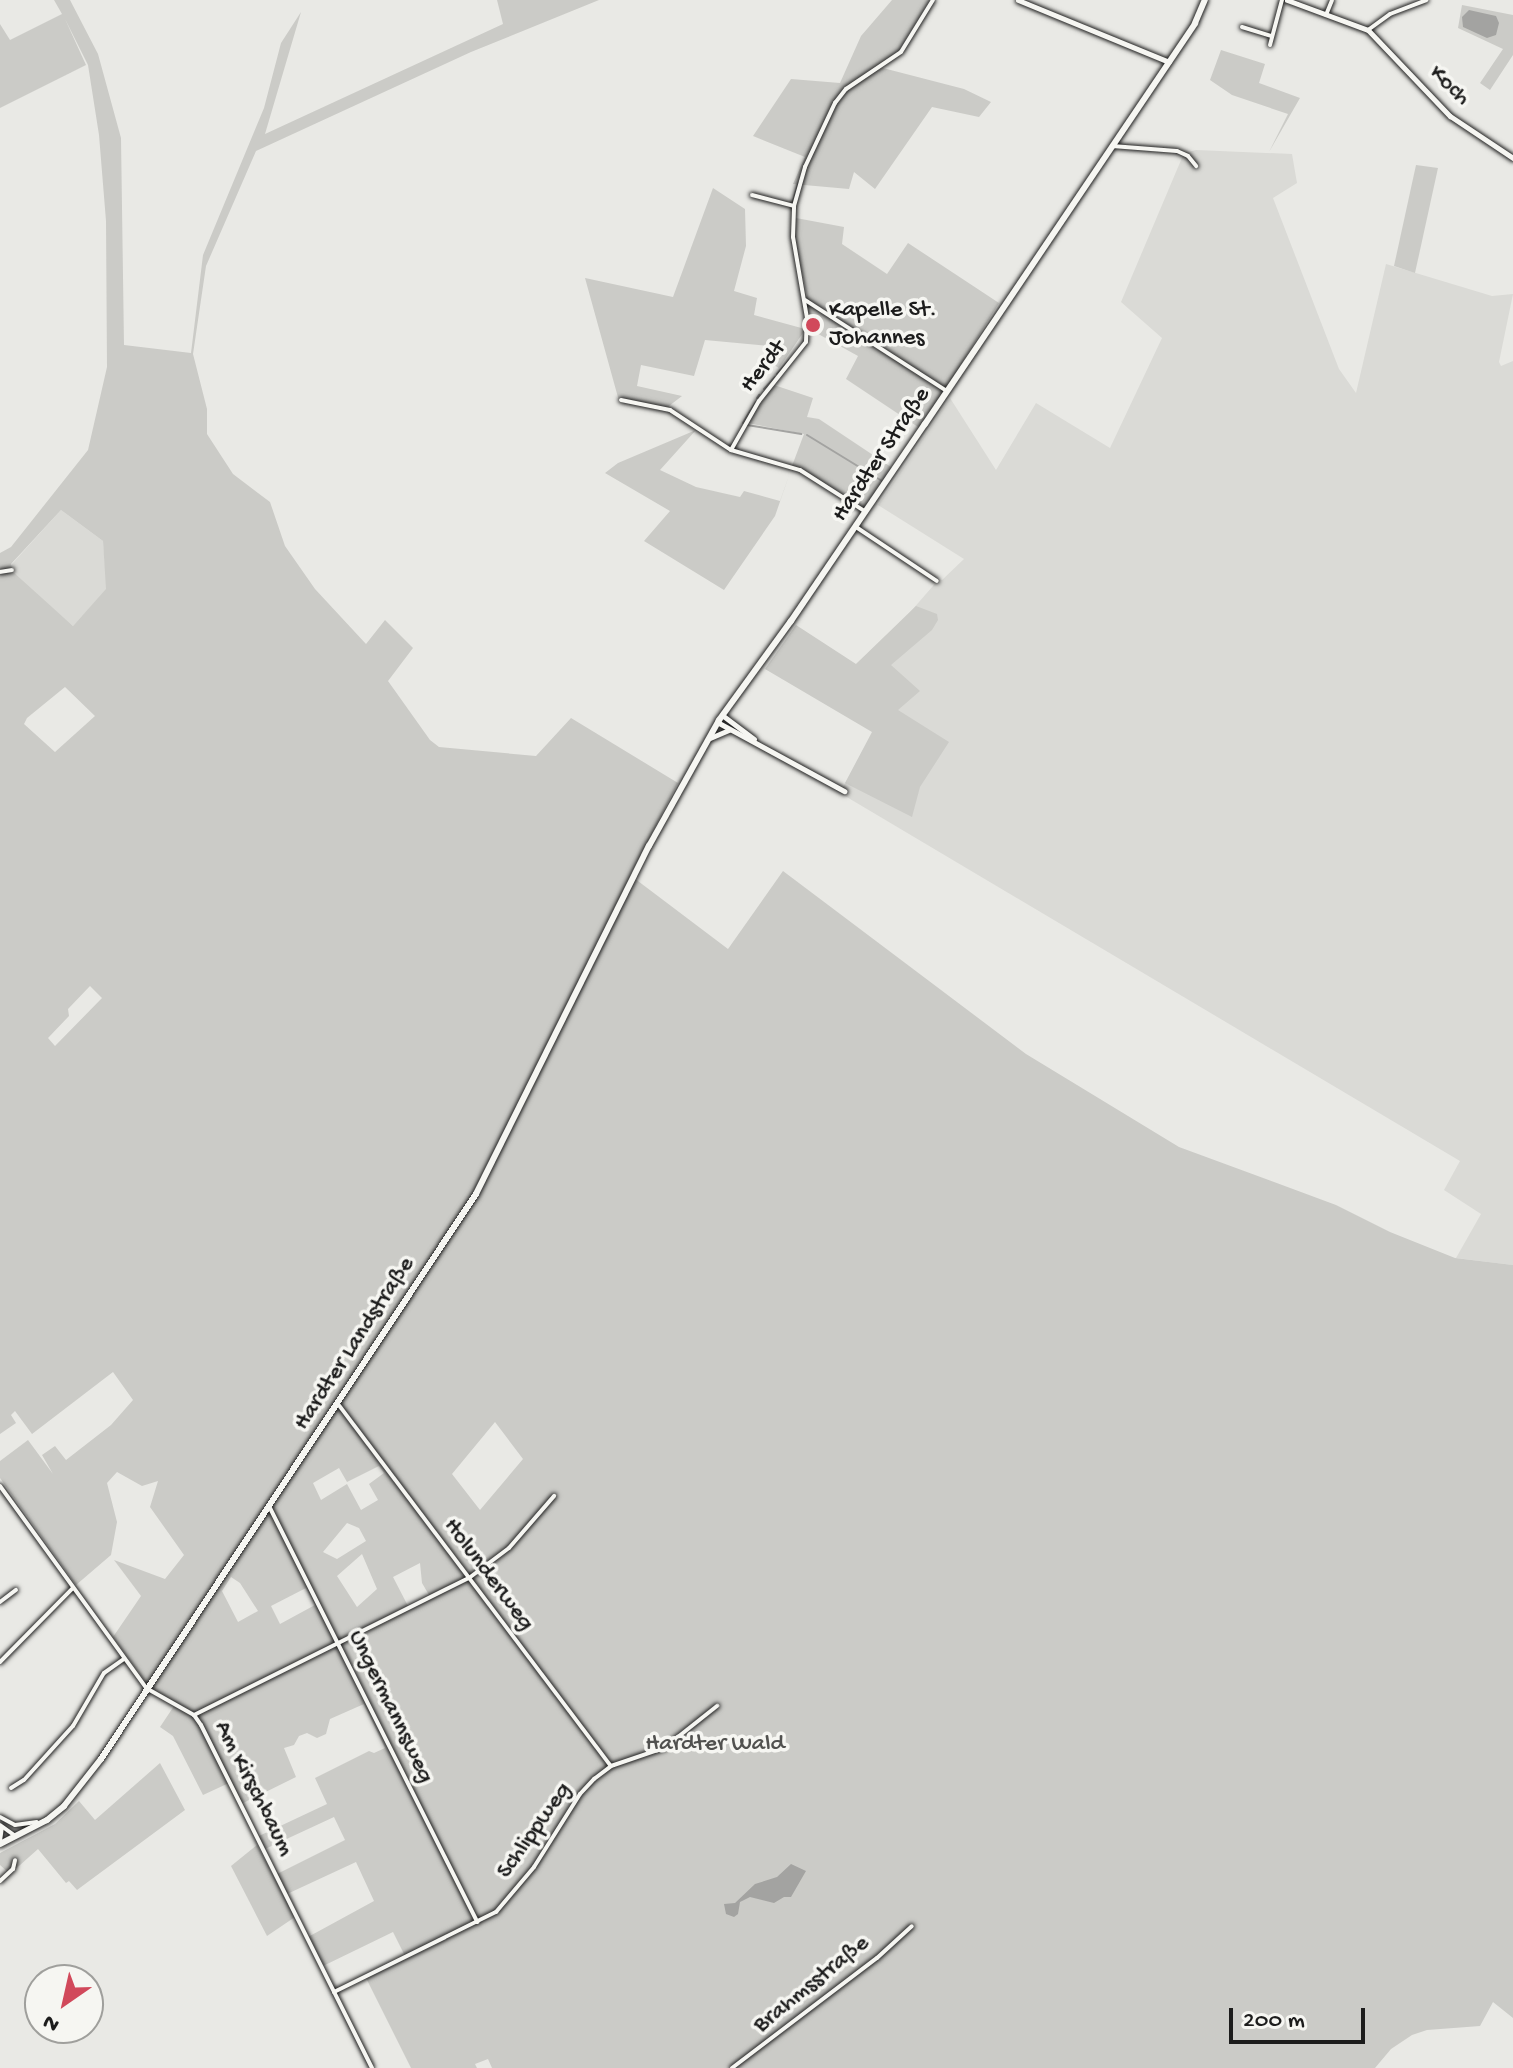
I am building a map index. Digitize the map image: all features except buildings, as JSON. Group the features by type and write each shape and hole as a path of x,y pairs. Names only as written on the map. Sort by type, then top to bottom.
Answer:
{"main road":[{"name":"Hardter Straße","path":"668,810 720,719 856,527 1169,62 1205,0"},
{"name":"Hardter Landstraße","path":"0,1842 18,1838 47,1820 82,1786 270,1508 476,1194 668,810"}],"street":[{"name":"Herdt","path":"731,450 759,401 806,342 809,331 793,237 794,206 805,167 835,103 846,89 901,52 933,0"},
{"path":"1018,0 1169,62"},
{"name":"Koch","path":"1270,45 1285,0 1368,30 1450,116 1513,158"},
{"path":"1326,15 1332,0"},
{"path":"1368,30 1390,14 1426,0"},
{"path":"1242,27 1272,36"},
{"path":"1112,146 1177,151 1188,156 1196,166"},
{"path":"752,195 794,206"},
{"path":"805,300 947,391"},
{"path":"621,400 670,410 731,450 800,470 866,512"},
{"path":"856,527 937,581"},
{"path":"0,572 12,570"},
{"path":"720,719 729,730 761,744"},
{"path":"720,719 844,791"},
{"path":"706,741 729,730"},
{"name":"Holunderweg","path":"338,1404 611,1766"},
{"name":"Am Kirschbaum","path":"0,1486 148,1691 194,1715 372,2068"},
{"path":"194,1715 469,1578 509,1548 554,1496"},
{"name":"Ungermannsweg","path":"270,1508 477,1922"},
{"path":"0,1662 73,1588"},
{"path":"0,1602 16,1590"},
{"path":"11,1788 24,1780 73,1726 104,1673 124,1659"},
{"name":"Schlippweg","path":"334,1992 496,1912 534,1867 580,1794 611,1766 664,1748 717,1706"},
{"path":"0,1817 15,1825 47,1820"},
{"path":"15,1825 18,1838"},
{"path":"1,1826 18,1838"},
{"path":"0,1842 1,1826"},
{"path":"0,1881 13,1869 15,1860"},
{"name":"Brahmsstraße","path":"732,2068 877,1958 912,1926"}],"shaded area":[{"path":"1469,10 1496,16 1499,23 1496,35 1487,38 1463,27 1462,17"},
{"path":"1196,150 1292,154 1297,183 1273,198 1339,369 1356,393 1386,264 1492,296 1513,294 1499,362 1501,366 1513,361 1513,1265 1456,1258 1481,1214 1444,1190 1460,1161 840,793 889,702 856,664 899,625 939,579 942,580 964,559 878,505 950,398 996,470 1036,403 1110,448 1162,338 1121,302 1184,153"},
{"path":"61,510 103,541 107,589 73,626 12,573 11,565"},
{"path":"791,1864 806,1871 791,1897 774,1903 750,1897 740,1902 738,1914 734,1917 726,1914 724,1904 735,1903 755,1884 777,1877"}],"green space":[{"name":"Hardter Wald","path":"54,0 70,0 98,54 121,138 124,345 191,353 203,255 264,108 281,43 301,12 265,134 503,24 497,0 599,0 471,52 256,151 206,266 193,354 207,409 207,434 233,474 270,502 285,546 315,589 366,644 385,620 413,648 388,681 430,740 439,747 536,756 571,718 678,783 630,875 728,949 783,871 1026,1054 1179,1147 1336,1205 1390,1232 1455,1258 1513,1265 1513,2018 1493,2002 1480,2026 1427,2030 1412,2035 1391,2049 1375,2068 492,2068 488,2059 475,2064 477,2068 411,2068 366,1978 406,1958 393,1932 323,1966 308,1937 374,1901 356,1862 287,1894 277,1874 345,1840 334,1817 265,1849 259,1836 327,1804 315,1778 369,1751 374,1753 385,1748 364,1704 330,1719 326,1734 317,1738 307,1733 299,1736 294,1745 284,1748 296,1777 239,1805 229,1783 203,1795 173,1736 160,1727 174,1706 148,1685 113,1637 141,1596 114,1560 165,1579 184,1555 150,1507 158,1481 142,1486 117,1472 107,1483 117,1522 111,1555 76,1585 0,1478 0,1461 28,1440 53,1474 42,1455 55,1446 66,1460 111,1425 133,1400 113,1372 32,1434 15,1411 11,1415 16,1423 0,1434 0,572 12,571 73,626 106,589 103,541 61,510 11,564 12,569 0,570 0,553 11,547 88,450 107,367 106,221 99,135 88,65 65,19 86,65 0,108 0,24 10,40 62,14","holes":["65,687 95,716 55,752 24,724 27,718","90,986 102,998 55,1046 48,1038 69,1016 68,1009","495,1422 523,1459 480,1510 452,1474","379,1466 384,1473 369,1484 378,1500 361,1510 347,1484 321,1500 313,1483 339,1468 347,1482","347,1523 359,1528 366,1541 337,1559 323,1552","362,1554 377,1589 357,1607 337,1576","420,1563 422,1583 429,1595 408,1606 393,1577","231,1577 240,1583 258,1611 238,1622 222,1591","306,1588 315,1605 280,1624 271,1606"]},
{"path":"892,0 930,0 895,57 879,67 964,89 991,102 979,117 932,107 875,189 854,172 849,189 793,184 805,157 753,136 791,79 840,83 861,36"},
{"path":"1462,5 1513,15 1513,55 1490,90 1480,83 1503,49 1458,28"},
{"path":"1221,50 1265,64 1259,83 1300,98 1269,152 1288,114 1232,95 1210,80"},
{"path":"1416,165 1438,168 1415,273 1394,266"},
{"path":"713,188 745,209 746,246 734,291 757,298 754,315 805,329 807,295 794,237 796,218 844,227 842,244 887,274 908,243 999,303 921,429 846,379 858,356 811,330 805,330 779,368 770,363 769,346 705,340 694,376 641,365 637,386 682,396 669,406 670,412 619,401 585,278 673,297"},
{"path":"774,385 813,398 807,417 819,419 894,469 866,512 792,466 804,434 747,423"},
{"path":"696,430 660,470 696,487 740,497 744,491 780,501 791,470 775,516 724,590 644,541 670,511 605,473 618,463"},
{"path":"916,606 937,614 938,620 932,630 891,665 920,691 898,710 949,742 920,787 912,817 845,783 872,732 765,669 796,625 856,664"},
{"path":"160,1763 185,1810 77,1890 69,1881 66,1883 38,1849 10,1874 0,1865 0,1853 55,1824 79,1801 95,1820"},
{"path":"257,1845 295,1917 267,1936 231,1866"}],"waterway":[{"path":"793,201 798,183"},
{"path":"777,374 789,360"},
{"path":"764,389 775,377"},
{"path":"751,410 756,402"},
{"path":"743,423 750,411"},
{"path":"747,425 801,434"},
{"path":"807,435 882,481"}],"place":[{"name":"Kapelle St. Johannes","path":"813,325"}]}
